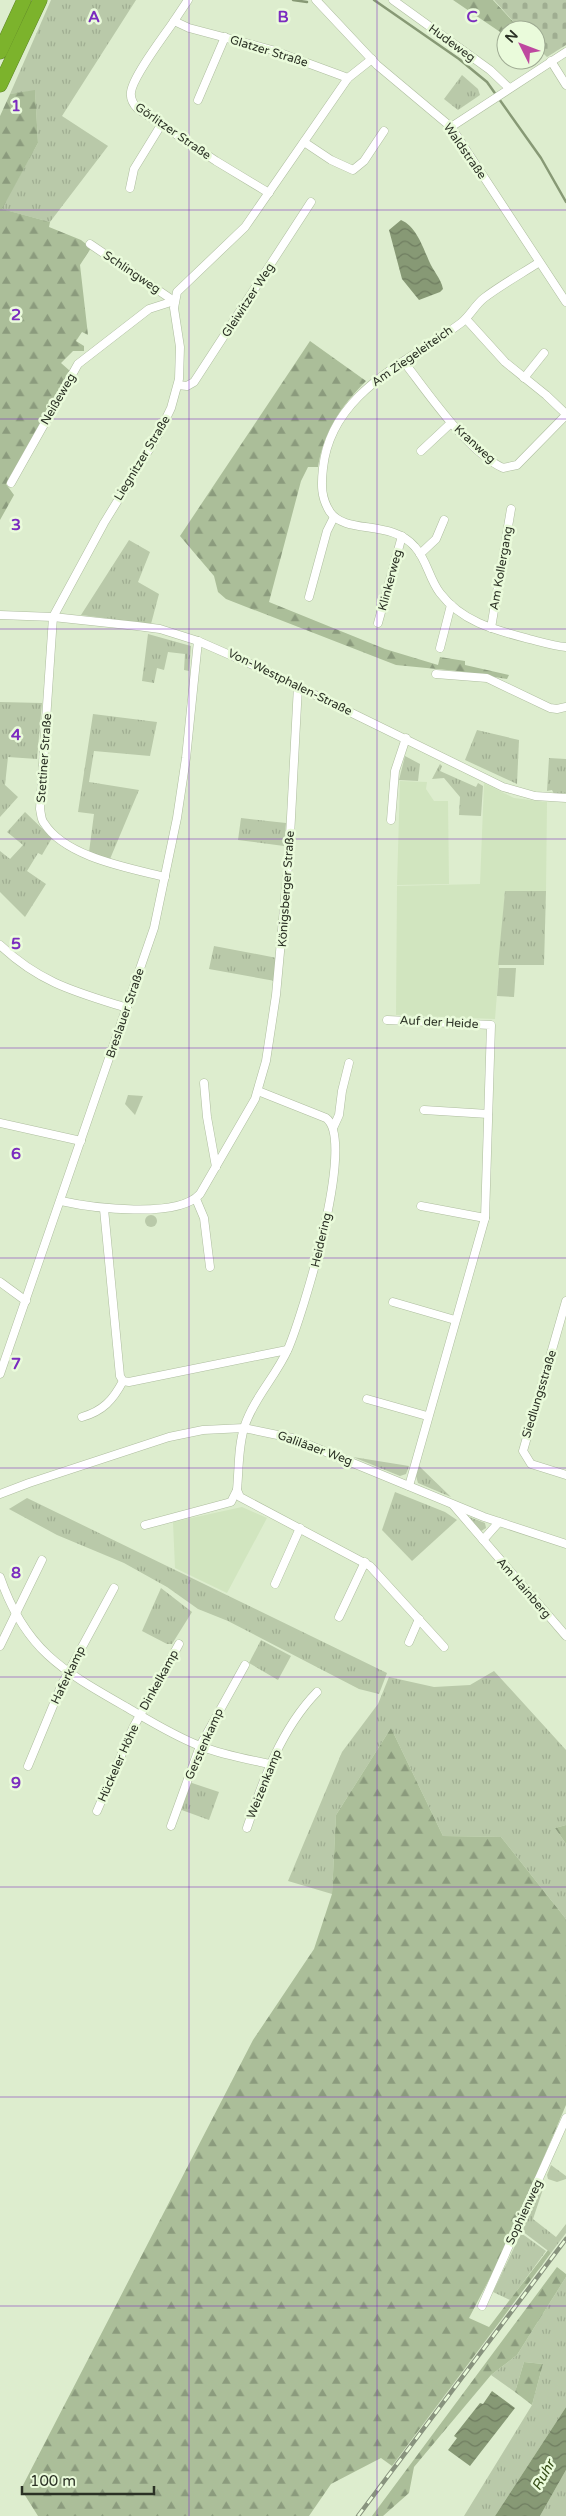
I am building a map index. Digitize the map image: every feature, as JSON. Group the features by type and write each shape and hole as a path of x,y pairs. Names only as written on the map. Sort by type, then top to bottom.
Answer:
{"highway":[{"path":"0,52 24,0"},
{"path":"0,85 40,0"}],"street":[{"name":"Görlitzer Straße","path":"188,0 134,83 130,95 135,106 161,125 260,190 269,193"},
{"name":"Waldstraße","path":"316,0 372,60 451,127 538,263 566,302"},
{"name":"Hudeweg","path":"393,0 490,70 509,88"},
{"name":"Glatzer Straße","path":"174,21 189,28 279,52 348,78"},
{"path":"198,100 225,37"},
{"path":"451,127 566,52"},
{"path":"174,301 177,292 189,278 241,232 348,78 372,60"},
{"path":"551,61 566,85"},
{"path":"130,188 134,169 161,125"},
{"path":"304,142 338,165 353,170 364,161 384,131"},
{"name":"Gleiwitzer Weg","path":"178,385 187,386 194,382 311,202"},
{"name":"Schlingweg","path":"90,244 174,301"},
{"name":"Am Ziegeleiteich","path":"334,517 322,493 322,478 330,439 344,412 365,389 466,318 485,298 538,263"},
{"name":"Liegnitzer Straße","path":"53,617 104,523 165,424 178,385 180,347 174,301"},
{"name":"Neißeweg","path":"11,483 78,364 150,309 174,301"},
{"path":"466,318 490,347 546,395 566,415"},
{"path":"524,378 544,353"},
{"name":"Kranweg","path":"404,362 451,423 491,460 503,468 510,468 522,461 566,415"},
{"name":"Kranweg","path":"421,451 451,423"},
{"name":"Am Kollergang","path":"491,628 511,508"},
{"path":"309,597 327,531 334,517 345,523 385,529 402,536 413,544 420,554 438,592 466,618 491,628 566,646"},
{"path":"420,554 436,539 444,520"},
{"name":"Klinkerweg","path":"378,623 402,536"},
{"path":"440,648 451,605"},
{"name":"Von-Westphalen-Straße","path":"0,615 53,617 160,629 198,640 298,686 514,791 545,798 566,798"},
{"name":"Stettiner Straße","path":"53,617 40,808 43,822 58,839 86,854 127,868 166,877"},
{"name":"Breslauer Straße","path":"0,1374 154,928 166,877 186,758 198,640"},
{"path":"436,674 487,678 550,708 561,709 566,707"},
{"name":"Königsberger Straße","path":"258,1091 268,1048 282,944 298,686"},
{"path":"391,820 395,771 406,738"},
{"path":"0,945 33,973 51,982 127,1008"},
{"name":"Auf der Heide","path":"387,1020 491,1025 485,1218 427,1416 409,1486"},
{"name":"Heidering","path":"237,1490 244,1428 250,1412 287,1350 304,1304 325,1228 331,1195 335,1142 334,1126 339,1115 342,1091 349,1063"},
{"path":"204,1083 207,1117 216,1167"},
{"path":"61,1201 104,1209 176,1206 196,1199 258,1091 326,1118 334,1126"},
{"path":"424,1110 488,1114"},
{"path":"0,1123 81,1141"},
{"path":"196,1199 203,1212 210,1267"},
{"path":"421,1206 485,1218"},
{"path":"104,1209 120,1376 123,1381"},
{"path":"0,1282 26,1301"},
{"name":"Siedlungsstraße","path":"566,1301 523,1446 526,1458 531,1464 566,1475"},
{"path":"393,1302 455,1320"},
{"path":"123,1381 129,1382 170,1376 287,1350"},
{"path":"82,1417 97,1412 108,1404 123,1381"},
{"path":"367,1399 427,1416"},
{"name":"Galiläaer Weg","path":"0,1494 29,1482 170,1438 203,1430 244,1428 292,1438 452,1504 566,1544"},
{"path":"145,1525 231,1502 237,1490"},
{"path":"237,1490 242,1499 365,1562 444,1647"},
{"name":"Am Hainberg","path":"452,1504 566,1636"},
{"path":"482,1540 499,1522"},
{"path":"275,1584 300,1528"},
{"path":"0,1646 42,1560"},
{"path":"340,1617 365,1562"},
{"name":"Hückeler Höhe","path":"0,1577 15,1613 40,1648 68,1673 139,1715 200,1746 270,1764"},
{"name":"Haferkamp","path":"28,1766 68,1673 114,1588"},
{"path":"409,1642 419,1619"},
{"name":"Dinkelkamp","path":"139,1715 179,1644"},
{"name":"Gerstenkamp","path":"170,1826 200,1746 244,1665"},
{"name":"Weizenkamp","path":"247,1828 270,1764 296,1719 317,1692"},
{"name":"Hückeler Höhe","path":"97,1811 139,1715"},
{"name":"Sophienweg","path":"482,2306 566,2118"}],"shaded area":[{"path":"400,781 427,782 426,789 434,801 448,801 449,884 397,885"},
{"path":"484,783 514,798 547,802 546,891 505,891 495,1019 396,1015 397,886 480,884"},
{"path":"242,1507 267,1518 227,1593 175,1568 173,1522"}],"green space":[{"path":"51,0 136,0 62,116 108,146 50,222 1,209 38,143 35,91 10,94"},
{"path":"453,0 493,0 512,20 496,20 496,29"},
{"path":"494,0 566,0 566,45 547,57 546,20 512,20"},
{"path":"462,75 478,89 480,95 458,110 444,99"},
{"path":"35,90 38,143 2,209 50,222 49,227 81,240 91,248 80,265 88,335 82,332 76,341 84,346 84,351 73,351 61,363 70,371 6,484 14,495 0,520 0,116 10,94"},
{"path":"310,341 366,381 341,410 335,420 325,442 318,467 308,467 301,481 269,602 385,649 438,665 440,657 465,661 465,665 509,675 507,679 457,671 396,665 226,599 218,592 214,576 180,536"},
{"path":"129,540 150,552 138,582 159,594 151,624 81,615"},
{"path":"148,634 191,646 189,671 184,670 185,654 168,652 164,670 157,668 154,683 142,681"},
{"path":"0,702 42,703 37,759 8,757 5,785 18,797 0,817"},
{"path":"93,714 157,722 150,756 94,751 89,782 139,790 110,859 89,852 94,814 78,812"},
{"path":"477,730 519,740 517,784 465,760"},
{"path":"405,756 420,764 418,781 399,780"},
{"path":"549,758 566,759 566,793 554,794 552,790 547,791"},
{"path":"440,764 442,766 440,771 476,787 478,783 483,786 481,816 459,815 460,797 444,778 432,779"},
{"path":"25,812 52,838 42,855 38,853 27,871 46,884 25,917 0,892 0,851 10,859 23,845 7,832"},
{"path":"241,818 286,823 284,846 238,840"},
{"path":"505,891 546,891 544,965 498,965"},
{"path":"214,946 277,958 275,981 209,969"},
{"path":"499,968 516,968 514,997 497,996"},
{"path":"128,1095 143,1096 135,1115 125,1104"},
{"path":"151,1215 157,1221 151,1227 145,1221"},
{"path":"353,1457 409,1466 406,1474 400,1476"},
{"path":"419,1466 451,1497 418,1483 416,1476"},
{"path":"395,1492 445,1512 457,1520 412,1561 382,1530"},
{"path":"27,1498 387,1673 379,1694 359,1689 228,1621 198,1609 167,1587 124,1563 57,1535 9,1509"},
{"path":"467,1516 485,1523 486,1528 481,1531"},
{"path":"161,1588 192,1612 172,1644 167,1644 142,1631"},
{"path":"261,1640 291,1656 278,1680 249,1663"},
{"path":"494,1671 566,1750 566,1825 555,1828 566,1844 566,1919 501,1837 443,1836 391,1728 336,1815 332,1894 288,1881 342,1752 378,1704 389,1677 434,1687 470,1685"},
{"path":"391,1728 443,1836 501,1837 566,1919 566,2105 505,2249 469,2318 489,2327 548,2250 551,2253 392,2466 381,2458 331,2484 309,2516 38,2516 21,2489 253,2040 314,1949 332,1894 336,1815"},
{"path":"189,1782 219,1792 209,1820 179,1809"},
{"path":"566,1825 566,1844 555,1828"},
{"path":"551,2165 566,2176 566,2179 557,2182 548,2179 547,2175"},
{"path":"541,2186 544,2186 533,2219 556,2237 566,2224 566,2233 551,2253 522,2231"},
{"path":"521,2233 546,2251 510,2300 493,2292"},
{"path":"557,2267 566,2274 566,2277 517,2355 491,2375 414,2467 409,2493 383,2516 372,2516"},
{"path":"566,2277 566,2407 495,2516 464,2516 532,2405 543,2364 524,2362 515,2392 491,2375 517,2355"},
{"path":"524,2362 543,2364 532,2405 515,2392"},
{"path":"566,2470 566,2516 540,2516"}],"water":[{"path":"401,220 415,232 441,281 443,289 419,300 402,279 389,230"},
{"path":"492,2391 515,2408 470,2466 448,2450 457,2438 454,2436 480,2403 483,2404"},
{"name":"Ruhr","path":"566,2407 566,2470 540,2516 495,2516"}],"waterway":[{"path":"293,0 307,2"},
{"path":"374,0 459,59 487,82 541,158 566,202"}],"railway":[{"path":"358,2516 566,2239"}]}
